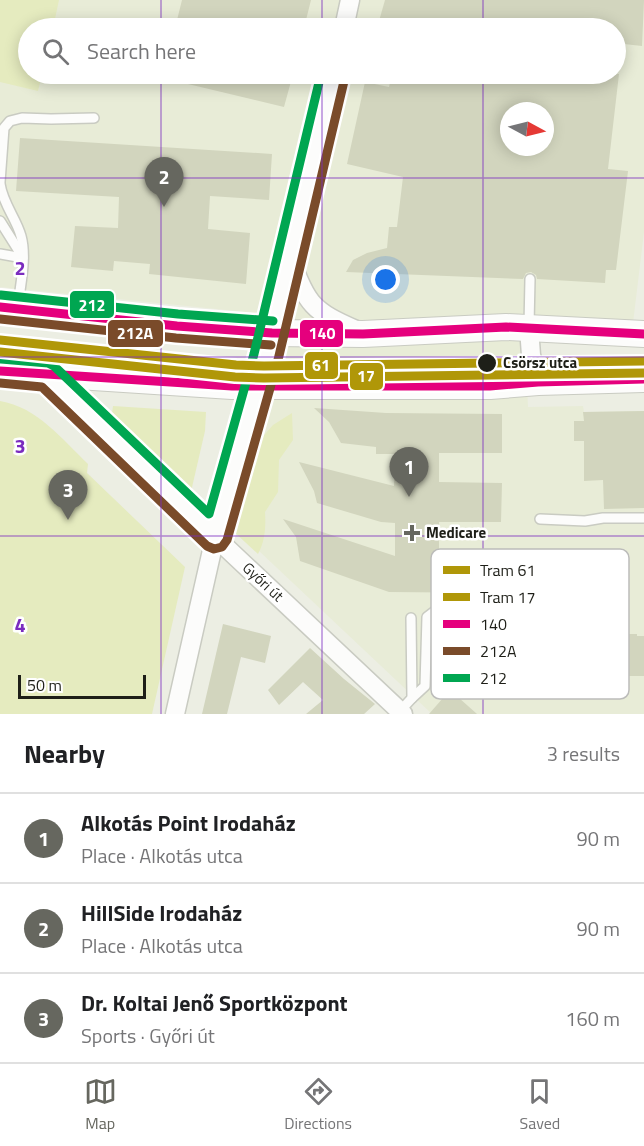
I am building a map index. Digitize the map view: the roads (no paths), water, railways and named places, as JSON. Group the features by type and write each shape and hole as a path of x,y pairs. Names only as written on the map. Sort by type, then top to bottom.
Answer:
{"main road":[{"path":"9,308 177,326 272,333 363,334 529,328 644,334"},
{"path":"0,371 257,387 490,386 538,382 644,379"}],"street":[{"path":"346,18 350,0"},
{"path":"175,714 215,537 272,333 331,84"},
{"path":"290,260 300,286 315,308 328,318 363,334"},
{"path":"529,328 531,355 538,382"},
{"name":"Győri út","path":"47,375 215,537 405,708"}],"lane":[{"path":"9,308 23,258 22,238 17,223 2,196 0,183 4,128 10,121 22,118 94,118"},
{"path":"0,221 23,258"},
{"path":"0,254 23,258"},
{"path":"529,328 530,279"},
{"path":"540,519 585,521 603,518 644,518"},
{"path":"405,708 425,686 427,617 431,614"},
{"path":"405,708 411,618"}],"tram line":[{"name":"61","path":"0,340 264,366 644,361"},
{"name":"17","path":"0,352 235,377 264,378 644,373"}],"place":[{"name":"HillSide Irodaház","path":"164,207"},
{"name":"Csörsz utca","path":"487,363"},
{"name":"Alkotás Point Irodaház","path":"409,497"},
{"name":"Dr. Koltai Jenő Sportközpont","path":"68,520"},
{"name":"Medicare","path":"412,533"}]}
